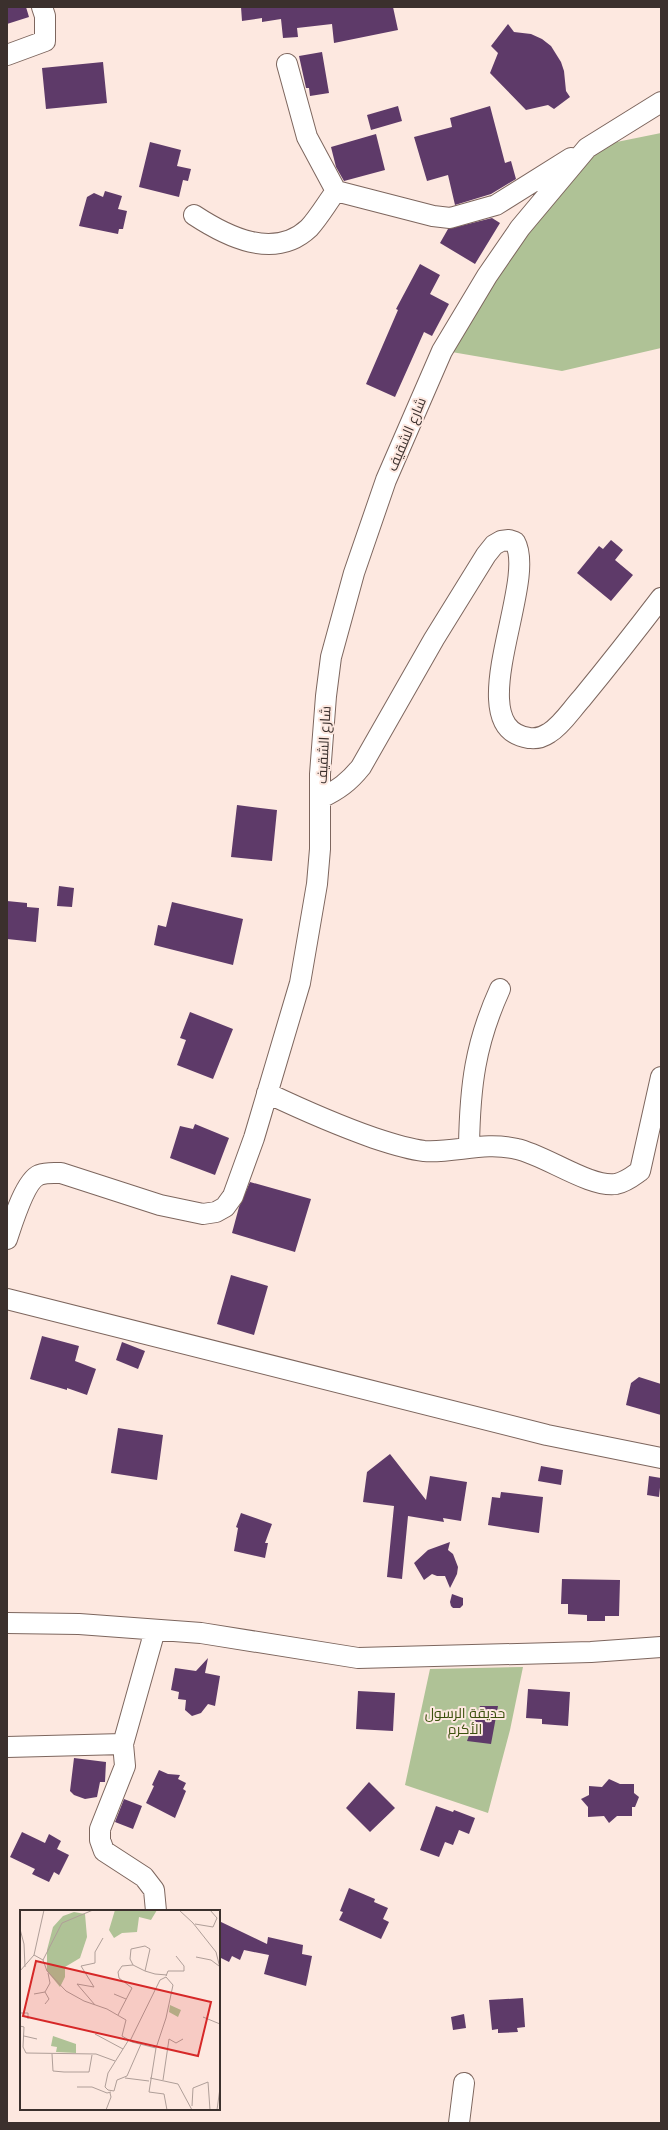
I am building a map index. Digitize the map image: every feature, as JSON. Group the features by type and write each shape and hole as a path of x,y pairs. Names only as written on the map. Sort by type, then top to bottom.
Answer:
{"street":[{"path":"7,55 45,41 45,16 42,7"},
{"path":"287,64 307,137 336,191 426,215 450,218 496,204 587,148"},
{"name":"شارع الشقيف","path":"661,102 587,148 520,228 487,276 442,351 397,453 354,573 331,657 326,696 320,774 321,798 340,789 361,767 448,615 494,544 509,540 515,542 520,550 516,593 502,665 498,708 509,729 520,736 530,738 542,737 556,728 608,667 661,598"},
{"path":"194,215 216,229 236,238 253,243 270,244 298,236 303,232 316,219 336,191"},
{"path":"7,1239 26,1189 38,1175 48,1173 61,1173 167,1207 203,1214 216,1212 225,1206 233,1196 268,1093 290,1021 306,954 317,884 321,798"},
{"path":"469,1146 470,1101 473,1070 488,1014 500,989"},
{"path":"268,1093 334,1124 390,1143 423,1151 445,1150 469,1146 496,1146 518,1149 549,1160 597,1182 616,1184 628,1180 640,1171 661,1077"},
{"path":"7,1299 547,1435 661,1458"},
{"path":"7,1623 79,1624 200,1633 358,1658 591,1652 661,1647"},
{"path":"154,1630 123,1744 125,1766 100,1829 100,1840 104,1851 144,1877 154,1890 156,1910"},
{"path":"7,1747 123,1744"},
{"path":"459,2123 464,2084"}],"green space":[{"path":"661,133 661,348 562,371 440,350 587,148"},
{"name":"حديقة الرسول الأكرم","path":"523,1667 510,1730 488,1813 405,1785 430,1669"}],"building":[{"path":"7,7 26,7 29,17 7,24"},
{"path":"241,7 393,7 398,30 334,43 332,24 297,28 298,37 283,38 281,19 262,22 262,18 242,21"},
{"path":"508,24 514,32 531,34 542,39 551,46 561,62 564,71 566,91 570,97 554,109 548,105 526,110 490,73 498,53 491,46"},
{"path":"322,52 329,93 310,96 309,88 306,88 299,56"},
{"path":"103,62 107,103 46,109 42,68"},
{"path":"398,106 402,121 371,130 367,115"},
{"path":"490,106 505,163 511,161 516,179 491,194 455,205 448,175 427,181 414,137 452,127 450,118"},
{"path":"376,134 385,170 344,181 336,167 331,147"},
{"path":"150,142 181,150 177,166 191,169 188,181 183,180 179,197 139,187"},
{"path":"105,191 122,196 118,209 127,211 123,229 119,229 118,234 79,226 87,197 94,193 103,197"},
{"path":"492,218 500,223 475,264 440,243 448,229"},
{"path":"420,264 440,275 430,294 449,304 432,336 424,332 395,397 366,384 398,310 396,309"},
{"path":"611,540 623,550 615,560 633,575 611,601 577,573 599,546 603,549"},
{"path":"237,805 277,810 272,861 231,857"},
{"path":"59,886 74,888 72,907 57,906"},
{"path":"7,901 27,903 27,907 39,908 36,942 7,939"},
{"path":"172,902 243,919 233,965 154,945 158,925 166,927"},
{"path":"190,1012 233,1029 213,1079 177,1065 186,1040 180,1038"},
{"path":"195,1124 229,1138 215,1175 170,1158 180,1126 193,1129"},
{"path":"250,1182 311,1199 295,1252 232,1233 239,1207"},
{"path":"231,1275 268,1286 254,1335 217,1324"},
{"path":"42,1336 79,1346 75,1361 96,1369 87,1395 67,1388 67,1390 30,1379"},
{"path":"122,1342 145,1351 138,1369 116,1360"},
{"path":"639,1377 661,1384 661,1415 626,1405 631,1383"},
{"path":"118,1428 163,1435 157,1480 111,1473"},
{"path":"390,1454 426,1500 430,1476 467,1482 461,1521 443,1518 444,1522 408,1516 402,1579 387,1577 394,1506 363,1502 367,1472"},
{"path":"541,1466 563,1470 561,1485 538,1481"},
{"path":"649,1476 661,1478 659,1497 647,1495"},
{"path":"501,1492 543,1497 539,1533 488,1525 492,1497 500,1498"},
{"path":"241,1513 272,1524 265,1543 268,1543 265,1558 234,1551 238,1528 236,1527"},
{"path":"450,1542 448,1550 453,1554 458,1567 457,1574 450,1588 445,1576 437,1576 432,1574 424,1580 414,1563 428,1550"},
{"path":"562,1579 620,1580 619,1616 605,1616 605,1621 587,1621 587,1615 568,1614 568,1604 561,1604"},
{"path":"452,1594 463,1598 463,1605 460,1608 453,1608 451,1606 450,1602"},
{"path":"208,1658 205,1673 220,1676 215,1706 208,1704 201,1713 192,1716 185,1710 186,1700 178,1699 179,1692 171,1690 175,1668 196,1671"},
{"path":"528,1689 570,1692 568,1726 542,1724 542,1719 526,1718"},
{"path":"358,1691 395,1693 393,1731 356,1729"},
{"path":"480,1706 498,1706 491,1744 467,1741"},
{"path":"74,1758 106,1762 105,1782 100,1782 97,1797 85,1799 74,1795 70,1791"},
{"path":"159,1770 168,1774 180,1775 178,1779 186,1783 183,1789 186,1791 175,1818 146,1803 154,1786 152,1785"},
{"path":"609,1779 620,1784 634,1784 634,1793 639,1797 635,1807 632,1807 632,1816 617,1816 609,1823 604,1816 588,1817 588,1807 581,1799 589,1795 589,1786 602,1787"},
{"path":"369,1782 395,1808 370,1832 346,1808"},
{"path":"124,1799 142,1806 133,1829 115,1822"},
{"path":"436,1806 453,1812 454,1810 475,1818 469,1834 459,1830 453,1845 445,1842 439,1857 420,1850"},
{"path":"22,1832 45,1843 49,1834 61,1841 57,1849 69,1855 59,1875 54,1872 49,1882 32,1874 35,1869 10,1857"},
{"path":"349,1888 375,1899 374,1902 388,1908 383,1919 389,1922 381,1939 339,1920 343,1912 340,1911"},
{"path":"220,1921 267,1944 268,1937 303,1945 302,1954 312,1956 306,1986 264,1974 269,1955 244,1950 240,1960 232,1956 229,1962 220,1958"},
{"path":"523,1998 525,2027 517,2028 518,2032 498,2033 498,2029 492,2030 489,2000"},
{"path":"464,2014 466,2028 453,2030 451,2017"}]}
